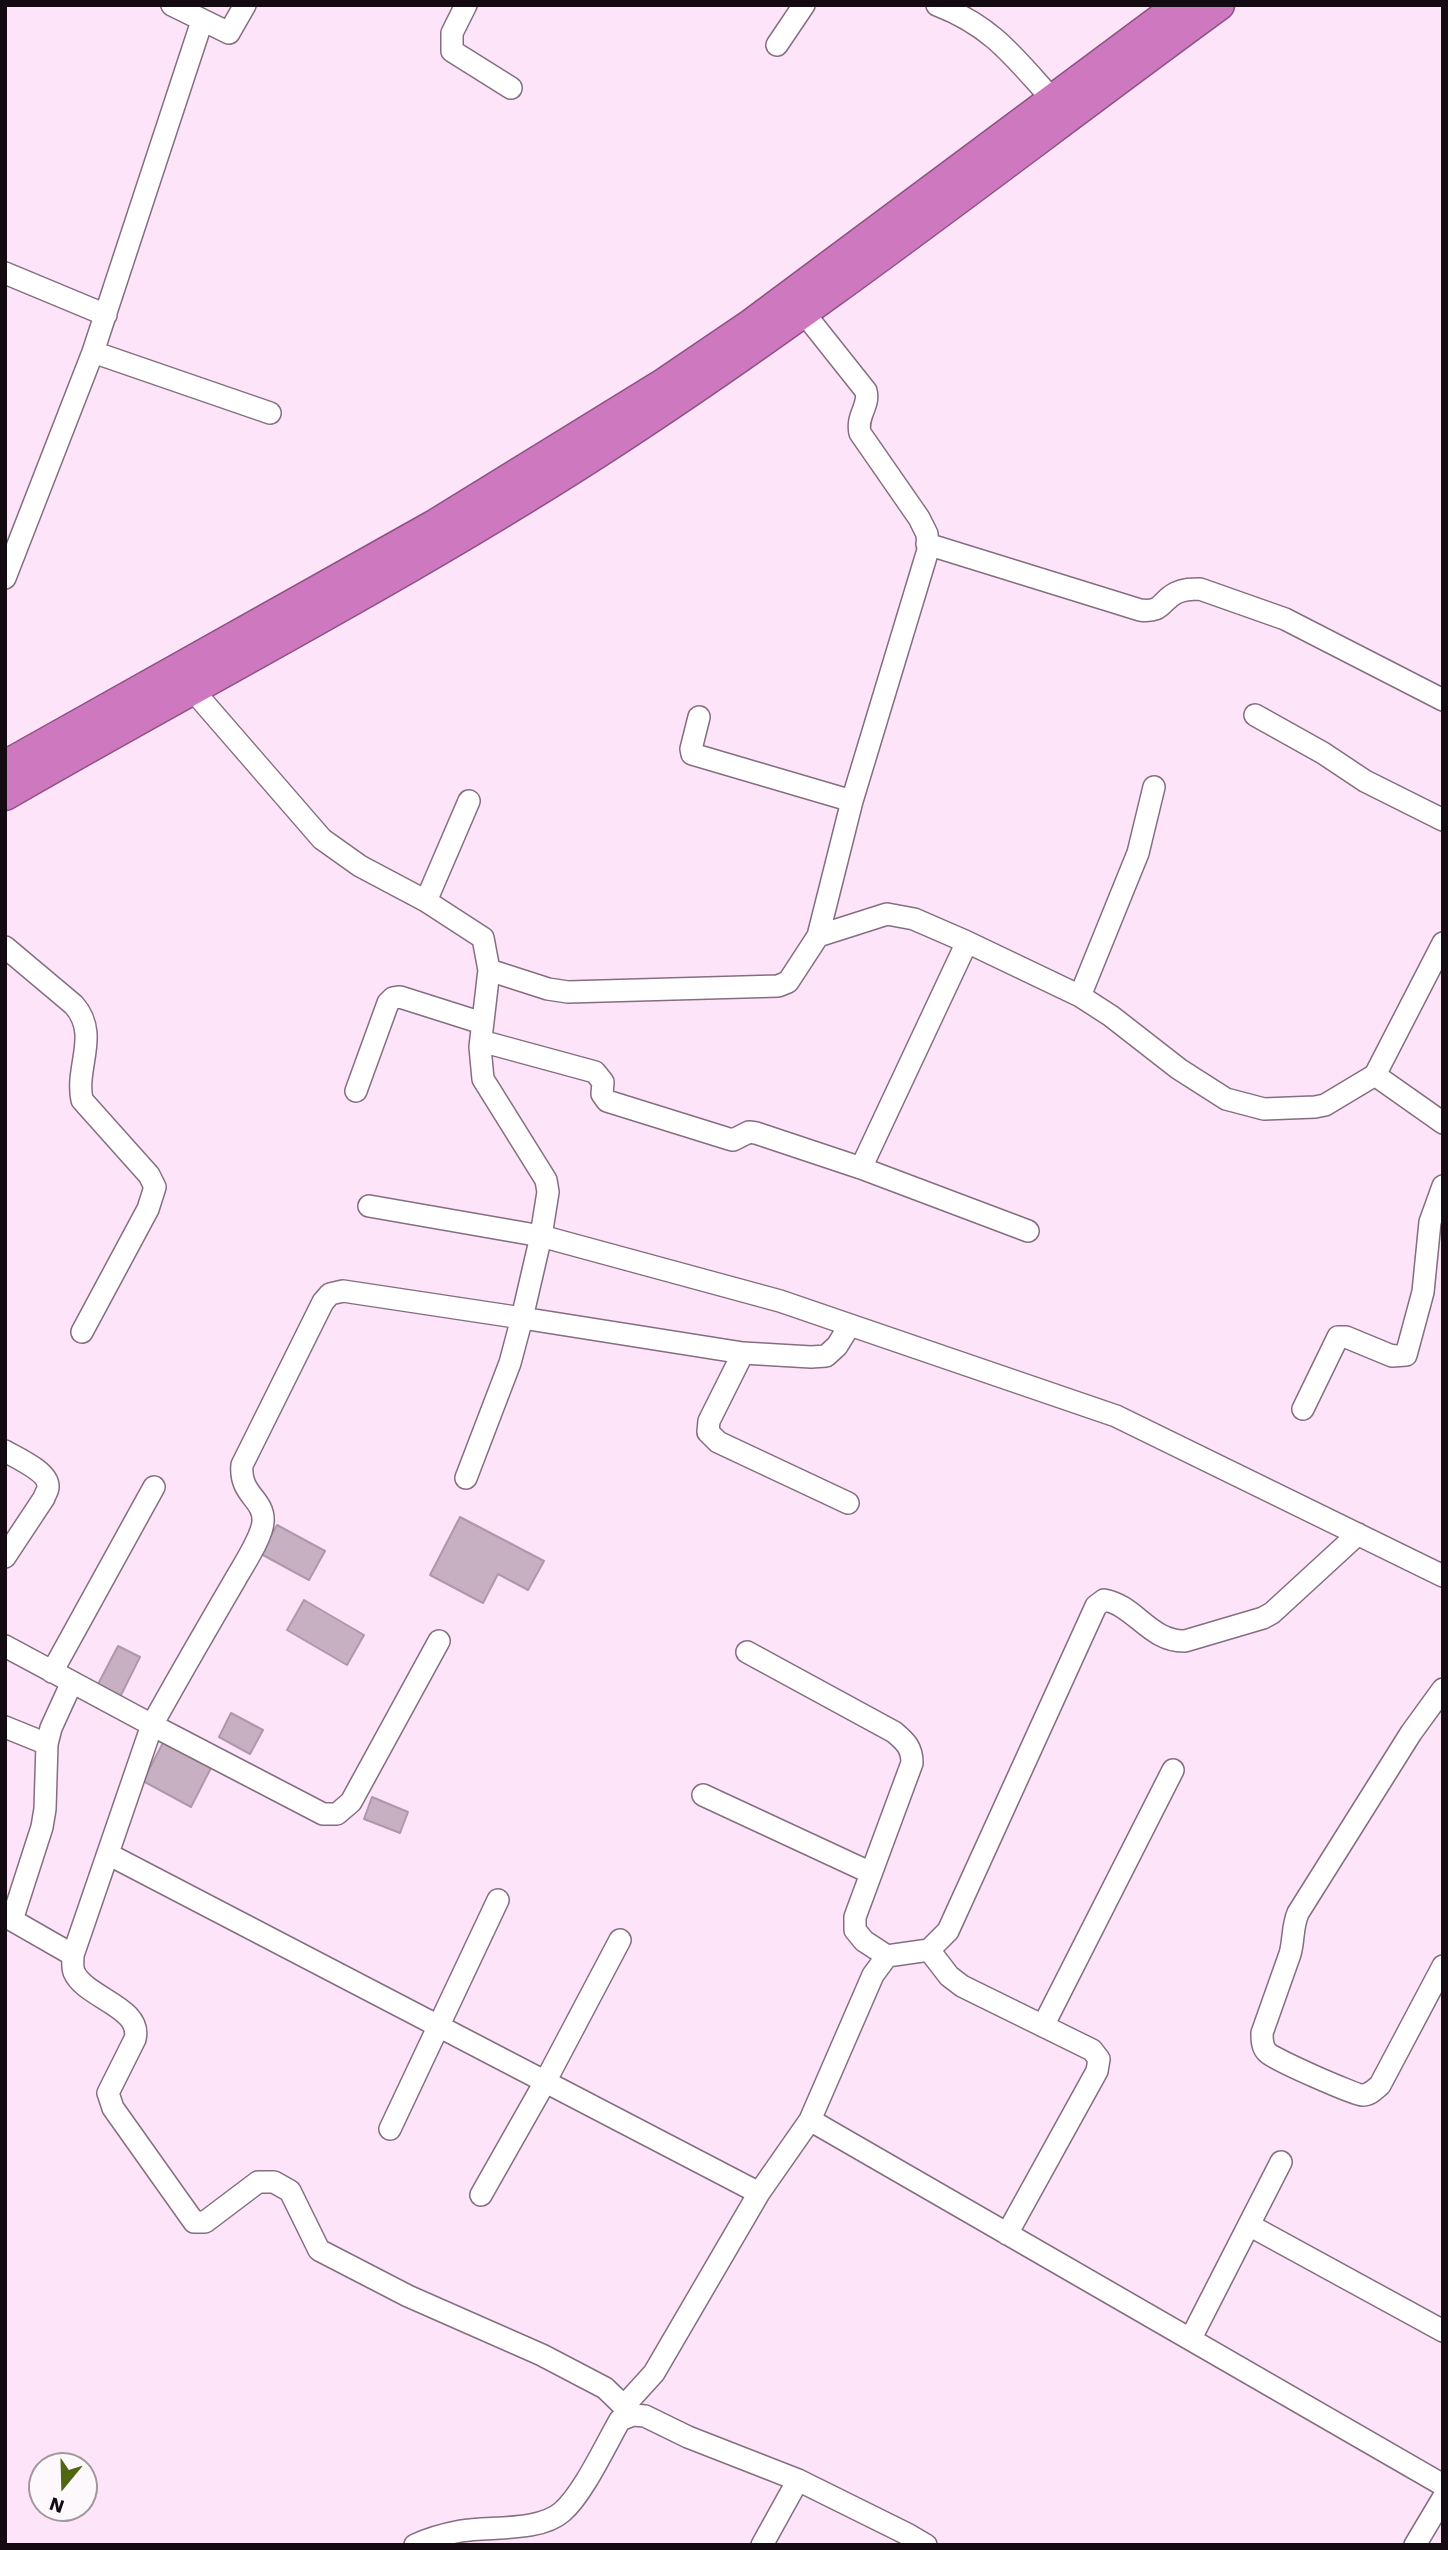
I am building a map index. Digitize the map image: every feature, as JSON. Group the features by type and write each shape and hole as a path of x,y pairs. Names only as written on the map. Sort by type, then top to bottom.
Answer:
{"highway":[{"path":"5,766 433,526 653,390 749,326 1180,5"},
{"path":"5,795 451,541 716,375 804,313 1219,5"}],"street":[{"path":"172,5 229,33 245,5"},
{"path":"466,5 452,33 452,51 511,88"},
{"path":"777,46 804,5"},
{"path":"937,5 979,26 999,40 1052,99"},
{"path":"5,578 93,352 202,20"},
{"path":"5,273 106,315"},
{"path":"489,970 548,989 568,992 778,986 788,982 818,936 852,801 928,544 927,534 919,518 860,433 859,417 868,398 866,391 804,313"},
{"path":"93,352 270,413"},
{"path":"928,544 1151,612 1160,608 1174,594 1200,589 1285,619 1443,700"},
{"path":"191,688 322,839 360,866 426,901 483,938 489,970 481,1032 483,1080 546,1180 548,1192 541,1236 510,1363 466,1478"},
{"path":"1255,715 1323,753 1365,782 1443,820"},
{"path":"699,717 692,754 852,801"},
{"path":"1080,996 1138,853 1154,787"},
{"path":"426,901 469,801"},
{"path":"818,936 887,914 914,919 1080,996 1111,1016 1179,1069 1226,1099 1255,1108 1325,1105 1375,1076 1443,943"},
{"path":"861,1168 967,942"},
{"path":"5,947 84,1016 87,1032 82,1100 149,1175 155,1187 148,1209 82,1332"},
{"path":"356,1091 388,1003 393,998 400,997 481,1032 524,1055 595,1072 603,1082 602,1094 607,1101 733,1140 749,1132 756,1133 861,1168 1028,1231"},
{"path":"1375,1076 1443,1123"},
{"path":"1303,1409 1338,1337 1346,1337 1392,1356 1406,1355 1410,1349 1423,1292 1430,1222 1443,1186"},
{"path":"369,1206 541,1236 780,1301 1116,1416 1443,1576"},
{"path":"850,1325 837,1346 826,1356 743,1353 343,1292 330,1294 323,1302 242,1465 240,1478 262,1510 264,1524 245,1563 152,1724 73,1955 73,1970 81,1983 131,2018 137,2030 108,2093 113,2108 194,2222 205,2222 258,2182 274,2182 290,2191 319,2250 408,2296 542,2354 606,2388 628,2410 688,2437 798,2480 926,2545"},
{"path":"743,1353 709,1421 708,1432 718,1442 848,1503"},
{"path":"5,1451 32,1466 46,1478 48,1487 44,1498 5,1557"},
{"path":"52,1672 154,1487"},
{"path":"747,1651 894,1732 912,1751 912,1763 855,1917 855,1930 864,1941 887,1956 929,1950 948,1931 1096,1606 1104,1600 1114,1601 1157,1635 1172,1642 1185,1641 1272,1613 1358,1534"},
{"path":"5,1647 323,1814 337,1814 351,1802 439,1641"},
{"path":"72,1682 51,1728 47,1744 42,1827 9,1918 73,1955"},
{"path":"1440,1979 1380,2085 1372,2093 1360,2095 1317,2077 1268,2054 1263,2044 1262,2033 1294,1941 1293,1925 1298,1913 1411,1733 1443,1689"},
{"path":"5,1727 47,1744"},
{"path":"1042,2026 1173,1770"},
{"path":"703,1796 871,1873"},
{"path":"108,1854 759,2193"},
{"path":"390,2129 498,1900"},
{"path":"481,2195 621,1940"},
{"path":"929,1950 949,1976 962,1986 1092,2050 1099,2059 1097,2071 1007,2234"},
{"path":"415,2545 431,2538 462,2531 535,2524 561,2514 577,2494 620,2420 654,2373 759,2193 810,2120 873,1975 887,1956"},
{"path":"810,2120 1443,2485"},
{"path":"1191,2338 1281,2162"},
{"path":"1249,2225 1443,2332"},
{"path":"762,2545 798,2480"},
{"path":"1415,2545 1439,2513"}],"building":[{"path":"460,1517 544,1561 528,1590 498,1574 483,1603 430,1575"},
{"path":"277,1525 325,1551 309,1580 261,1554"},
{"path":"304,1600 364,1635 347,1665 287,1630"},
{"path":"118,1646 140,1657 119,1699 96,1688"},
{"path":"231,1713 263,1730 250,1754 219,1737"},
{"path":"165,1739 213,1764 191,1807 143,1781"},
{"path":"372,1797 408,1812 400,1833 364,1819"}]}
